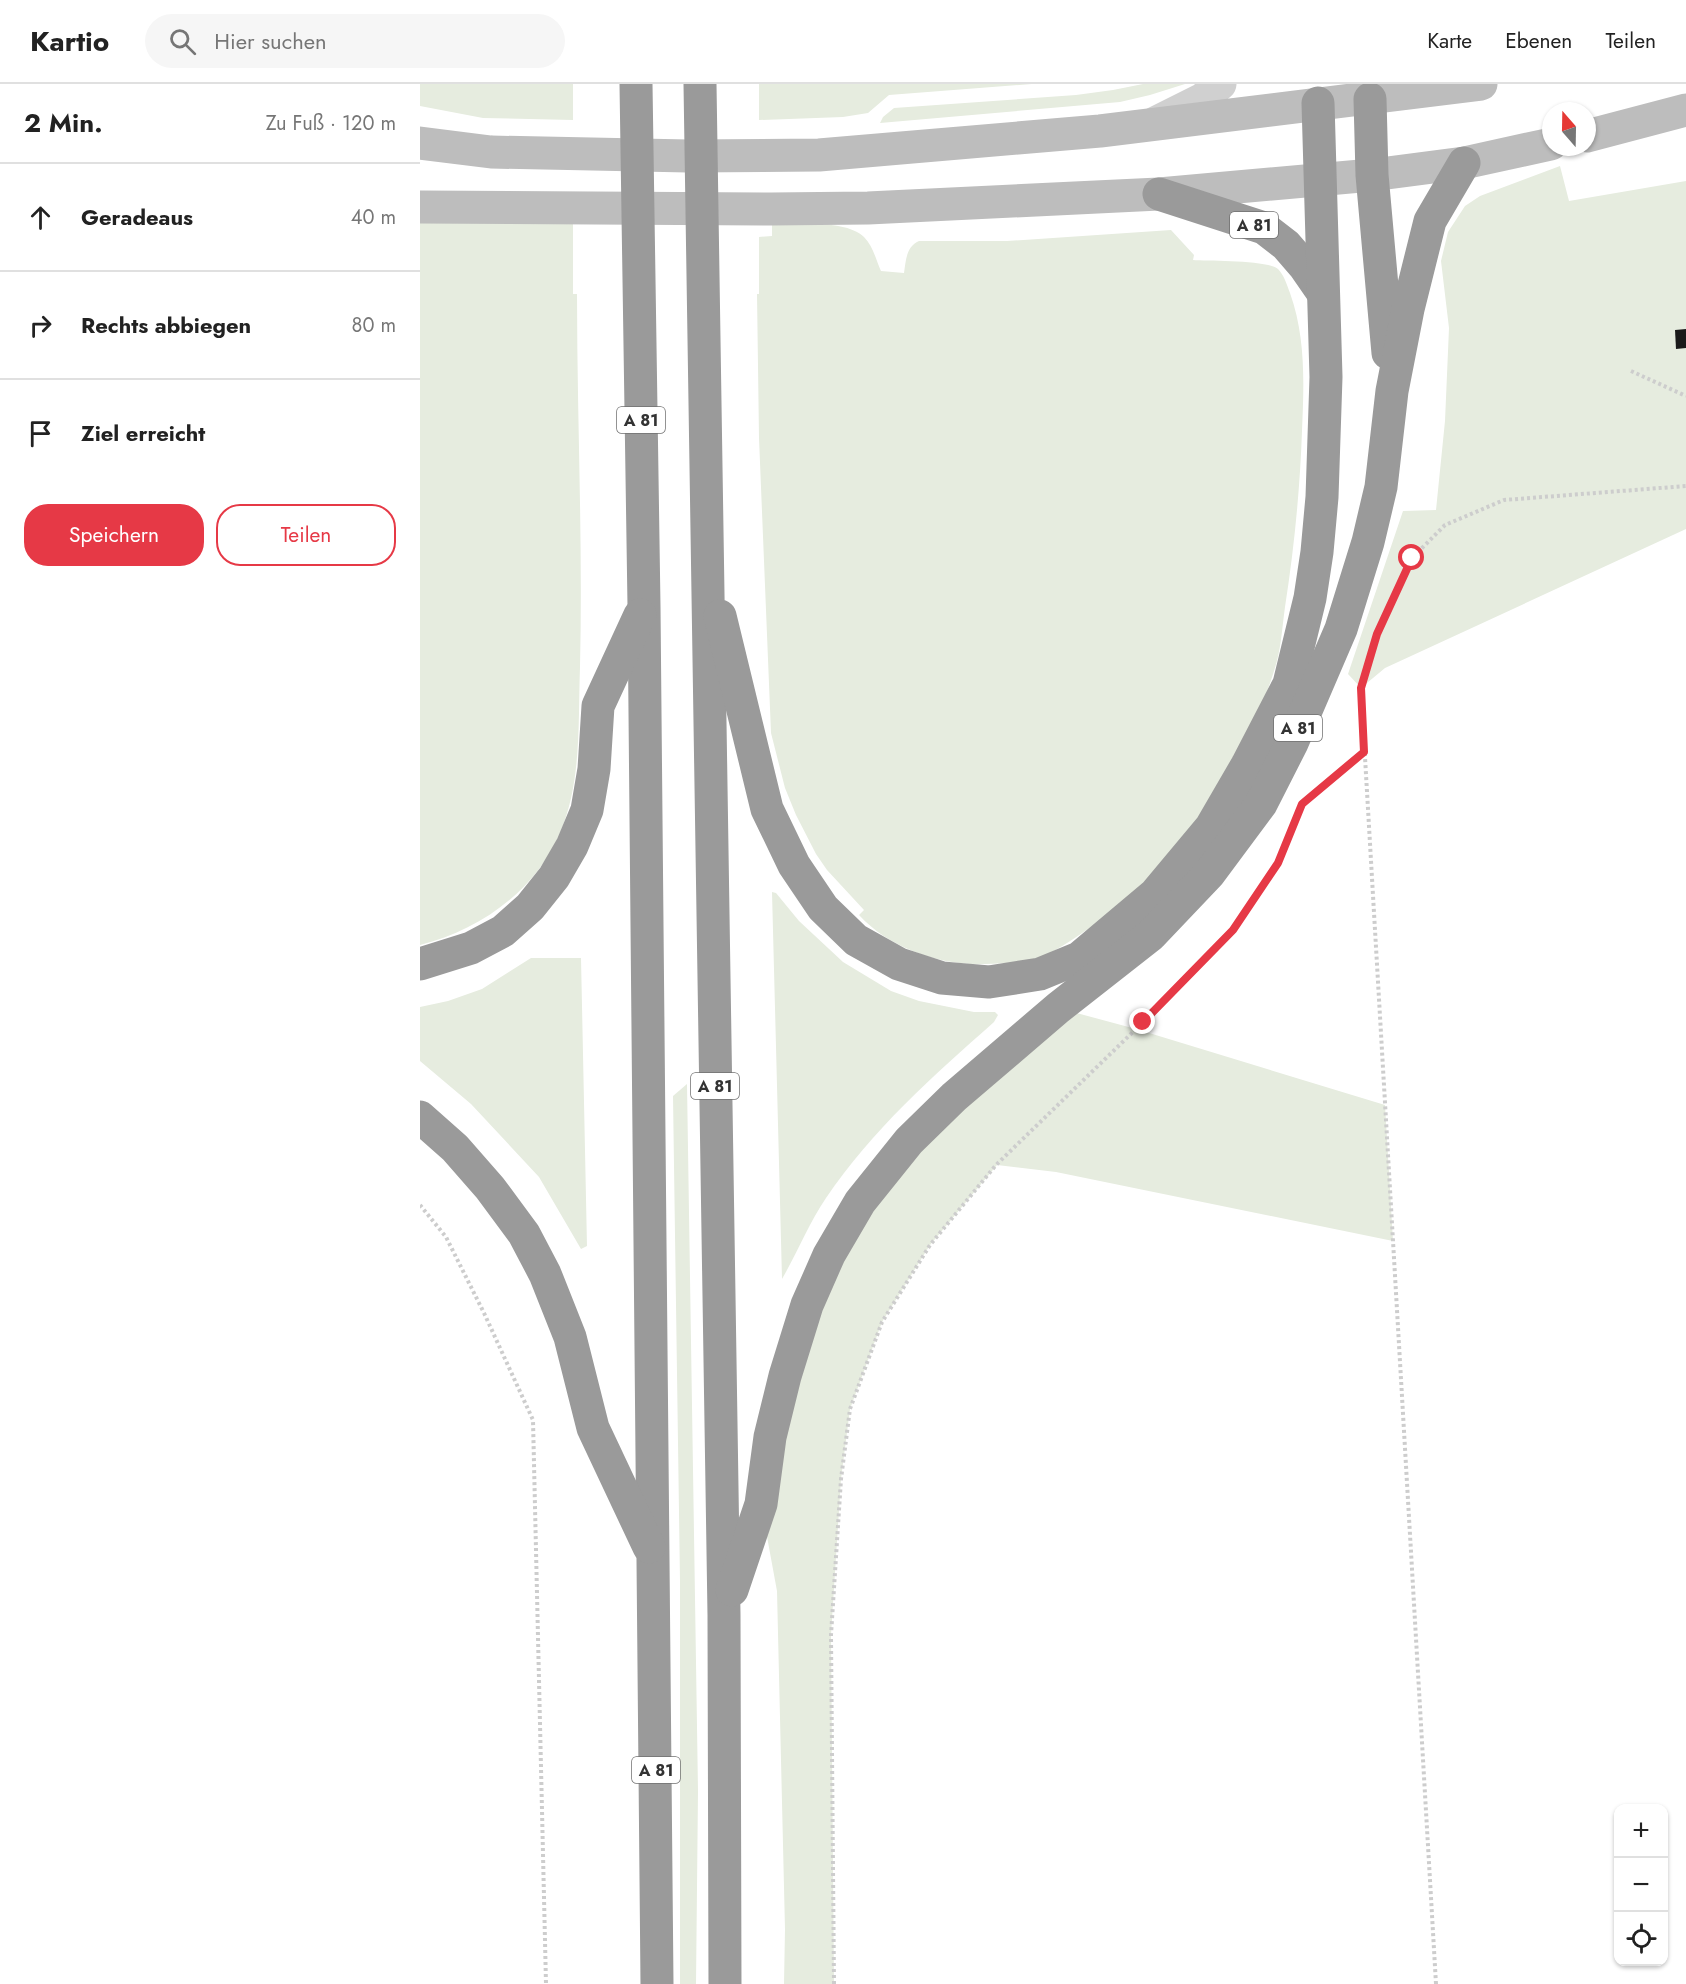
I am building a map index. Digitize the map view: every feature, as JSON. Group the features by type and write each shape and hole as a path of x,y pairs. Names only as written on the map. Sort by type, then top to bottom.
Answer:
{"highway":[{"name":"A 81","path":"636,84 644,606 657,1984"},
{"name":"A 81","path":"699,84 724,1614 724,1984"},
{"name":"A 81","path":"1369,91 1372,176 1392,391"},
{"path":"1317,93 1321,180"},
{"name":"A 81","path":"724,1614 760,1504 770,1437 785,1376 807,1305 829,1255 860,1202 909,1141 954,1096 1058,1008 1151,935 1209,874 1261,804 1292,743 1341,629 1368,543 1381,487 1392,391 1408,309 1430,221 1464,163"},
{"name":"A 81","path":"706,558 767,808 794,866 823,909 856,940 899,964 942,978 989,982 1040,974 1079,958 1155,894 1211,827 1247,765 1289,684 1310,598 1321,508 1326,377 1321,180"},
{"name":"A 81","path":"1159,194 1264,228 1292,252 1323,293"},
{"name":"A 81","path":"420,964 471,948 503,931 530,907 554,877 572,846 586,810 594,769 598,706 644,606"},
{"name":"A 81","path":"420,1117 455,1148 490,1188 525,1234 545,1274 570,1337 593,1428 654,1557"}],"main road":[{"path":"420,143 491,152 688,156 819,155 1150,125 1317,93 1481,84"},
{"path":"1596,134 1686,110"},
{"path":"420,207 868,208 1159,194 1372,176 1464,163 1542,146"}],"street":[{"path":"1150,125 1203,99 1220,84"}],"path":[{"path":"1631,371 1686,396"},
{"path":"1436,1984 1361,688 1377,634 1412,558 1445,525 1504,500 1686,486"},
{"path":"834,1984 831,1635 841,1479 850,1409 882,1322 930,1245 996,1165 1136,1029 1233,930 1278,863 1302,804 1364,752"},
{"path":"420,1205 446,1236 533,1420 546,1984"}],"shaded area":[{"path":"420,84 573,84 573,120 483,118 420,106"},
{"path":"759,84 1032,84 889,95 868,113 843,117 759,120"},
{"path":"1143,84 1185,84 1120,102 880,123 883,117 894,108 1076,95"},
{"path":"1560,166 1569,201 1686,181 1686,529 1385,668 1361,688 1348,674 1403,511 1436,510 1445,421 1449,328 1441,261 1448,232 1465,206 1480,196"},
{"path":"420,223 573,223 573,294 577,294 581,574 578,751 572,793 560,833 536,873 503,905 464,929 420,945"},
{"path":"820,224 856,231 870,245 881,271 904,273 909,250 919,241 1007,241 1171,230 1194,255 1193,260 1251,262 1272,266 1282,274 1290,293 1299,327 1303,361 1300,475 1280,647 1263,701 1249,733 1212,798 1167,859 1117,910 1062,946 1038,958 1019,962 985,964 951,962 917,953 885,937 859,915 864,910 827,870 816,854 785,788 771,733 759,438 757,294 759,294 759,237 772,236 772,225"},
{"path":"772,892 776,893 799,921 843,962 891,991 919,1001 974,1012 995,1012 998,1015 994,1022 904,1105 863,1149 820,1208 782,1279"},
{"path":"531,958 581,958 587,1246 581,1249 539,1177 471,1104 420,1061 420,1007 448,1001 482,989"},
{"path":"1058,1008 1136,1029 1385,1105 1393,1241 1056,1172 997,1165 930,1245 882,1322 850,1409 841,1479 831,1635 834,1984 784,1984 785,1929 777,1591 761,1504 770,1437 860,1202"},
{"path":"687,1084 698,1791 696,1984 680,1984 680,1581 673,1096"}],"building":[{"path":"1686,329 1686,348 1676,349 1675,330"}],"route":[{"path":"1143,1022 1233,930 1278,863 1302,804 1364,752 1361,688 1377,634 1412,558"}]}
